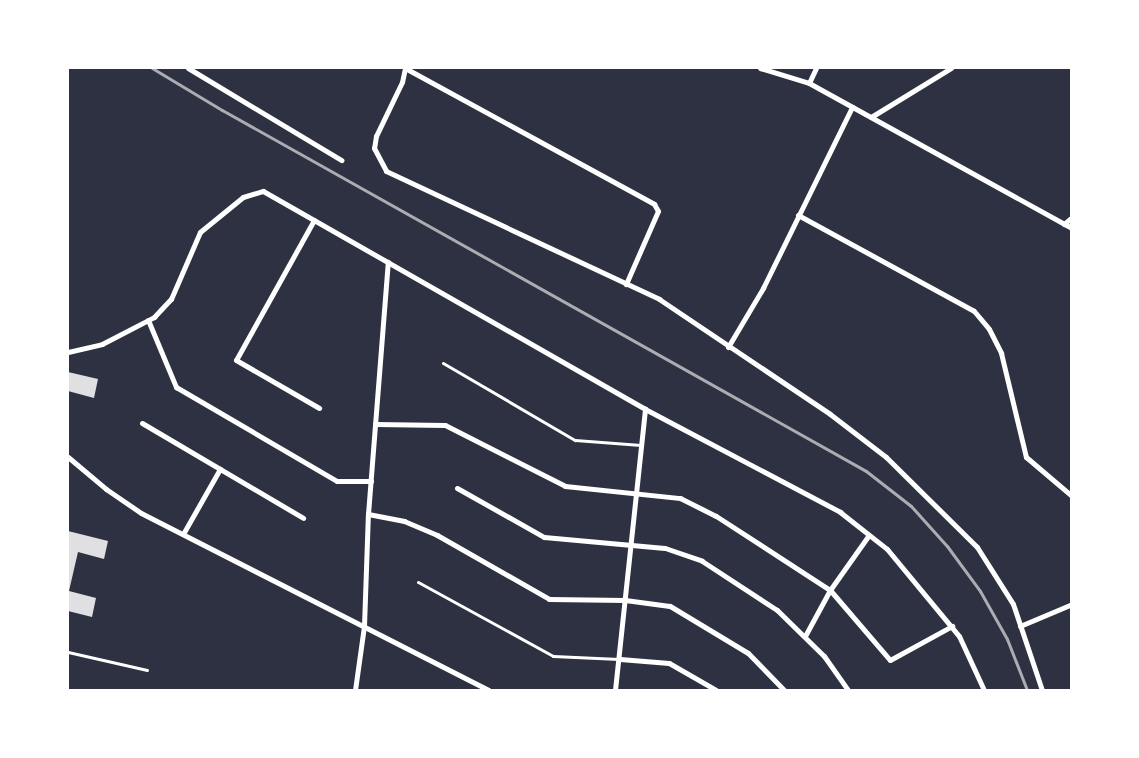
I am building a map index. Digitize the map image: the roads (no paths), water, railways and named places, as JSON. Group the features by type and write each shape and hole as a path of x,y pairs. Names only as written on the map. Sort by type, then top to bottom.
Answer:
{"street":[{"path":"188,68 341,160"},
{"path":"626,284 658,211 654,204 405,68 376,136 374,148 386,171 626,284 659,299 830,414 886,457 977,547 1013,604 1042,690"},
{"path":"760,68 810,83 1072,228"},
{"path":"810,83 816,68"},
{"path":"871,117 951,68"},
{"path":"728,347 763,288 852,107"},
{"path":"68,352 102,344 148,320 171,299 200,232 243,197 263,191 645,410 840,512 887,549 952,626 960,636 984,690"},
{"path":"798,215 974,311 989,329 1001,353 1026,457 1072,496"},
{"path":"1064,224 1072,217"},
{"path":"314,220 236,360 318,408"},
{"path":"355,690 364,626 368,514 388,262"},
{"path":"148,320 176,387 336,481 371,481"},
{"path":"615,690 620,659 645,410"},
{"path":"142,423 303,518"},
{"path":"375,424 445,425 565,486 680,498 716,516 830,590 890,660 952,626"},
{"path":"68,457 106,489 183,534 488,690"},
{"path":"183,534 220,469"},
{"path":"457,488 544,537 631,543 664,548 702,561 752,591 805,636 824,656 848,690"},
{"path":"1065,491 1072,490"},
{"path":"368,514 404,521 437,536 549,599 625,600 670,606 748,653 784,690"},
{"path":"805,636 830,590 869,535"},
{"path":"1020,626 1072,604"},
{"path":"620,659 648,659 669,664 716,690"}],"lane":[{"path":"443,363 575,440 641,445"},
{"path":"418,582 553,656 620,659"},
{"path":"68,652 147,670"}],"railway":[{"path":"152,68 222,110 866,471 911,506 947,546 980,591 1007,639 1027,690"}]}
